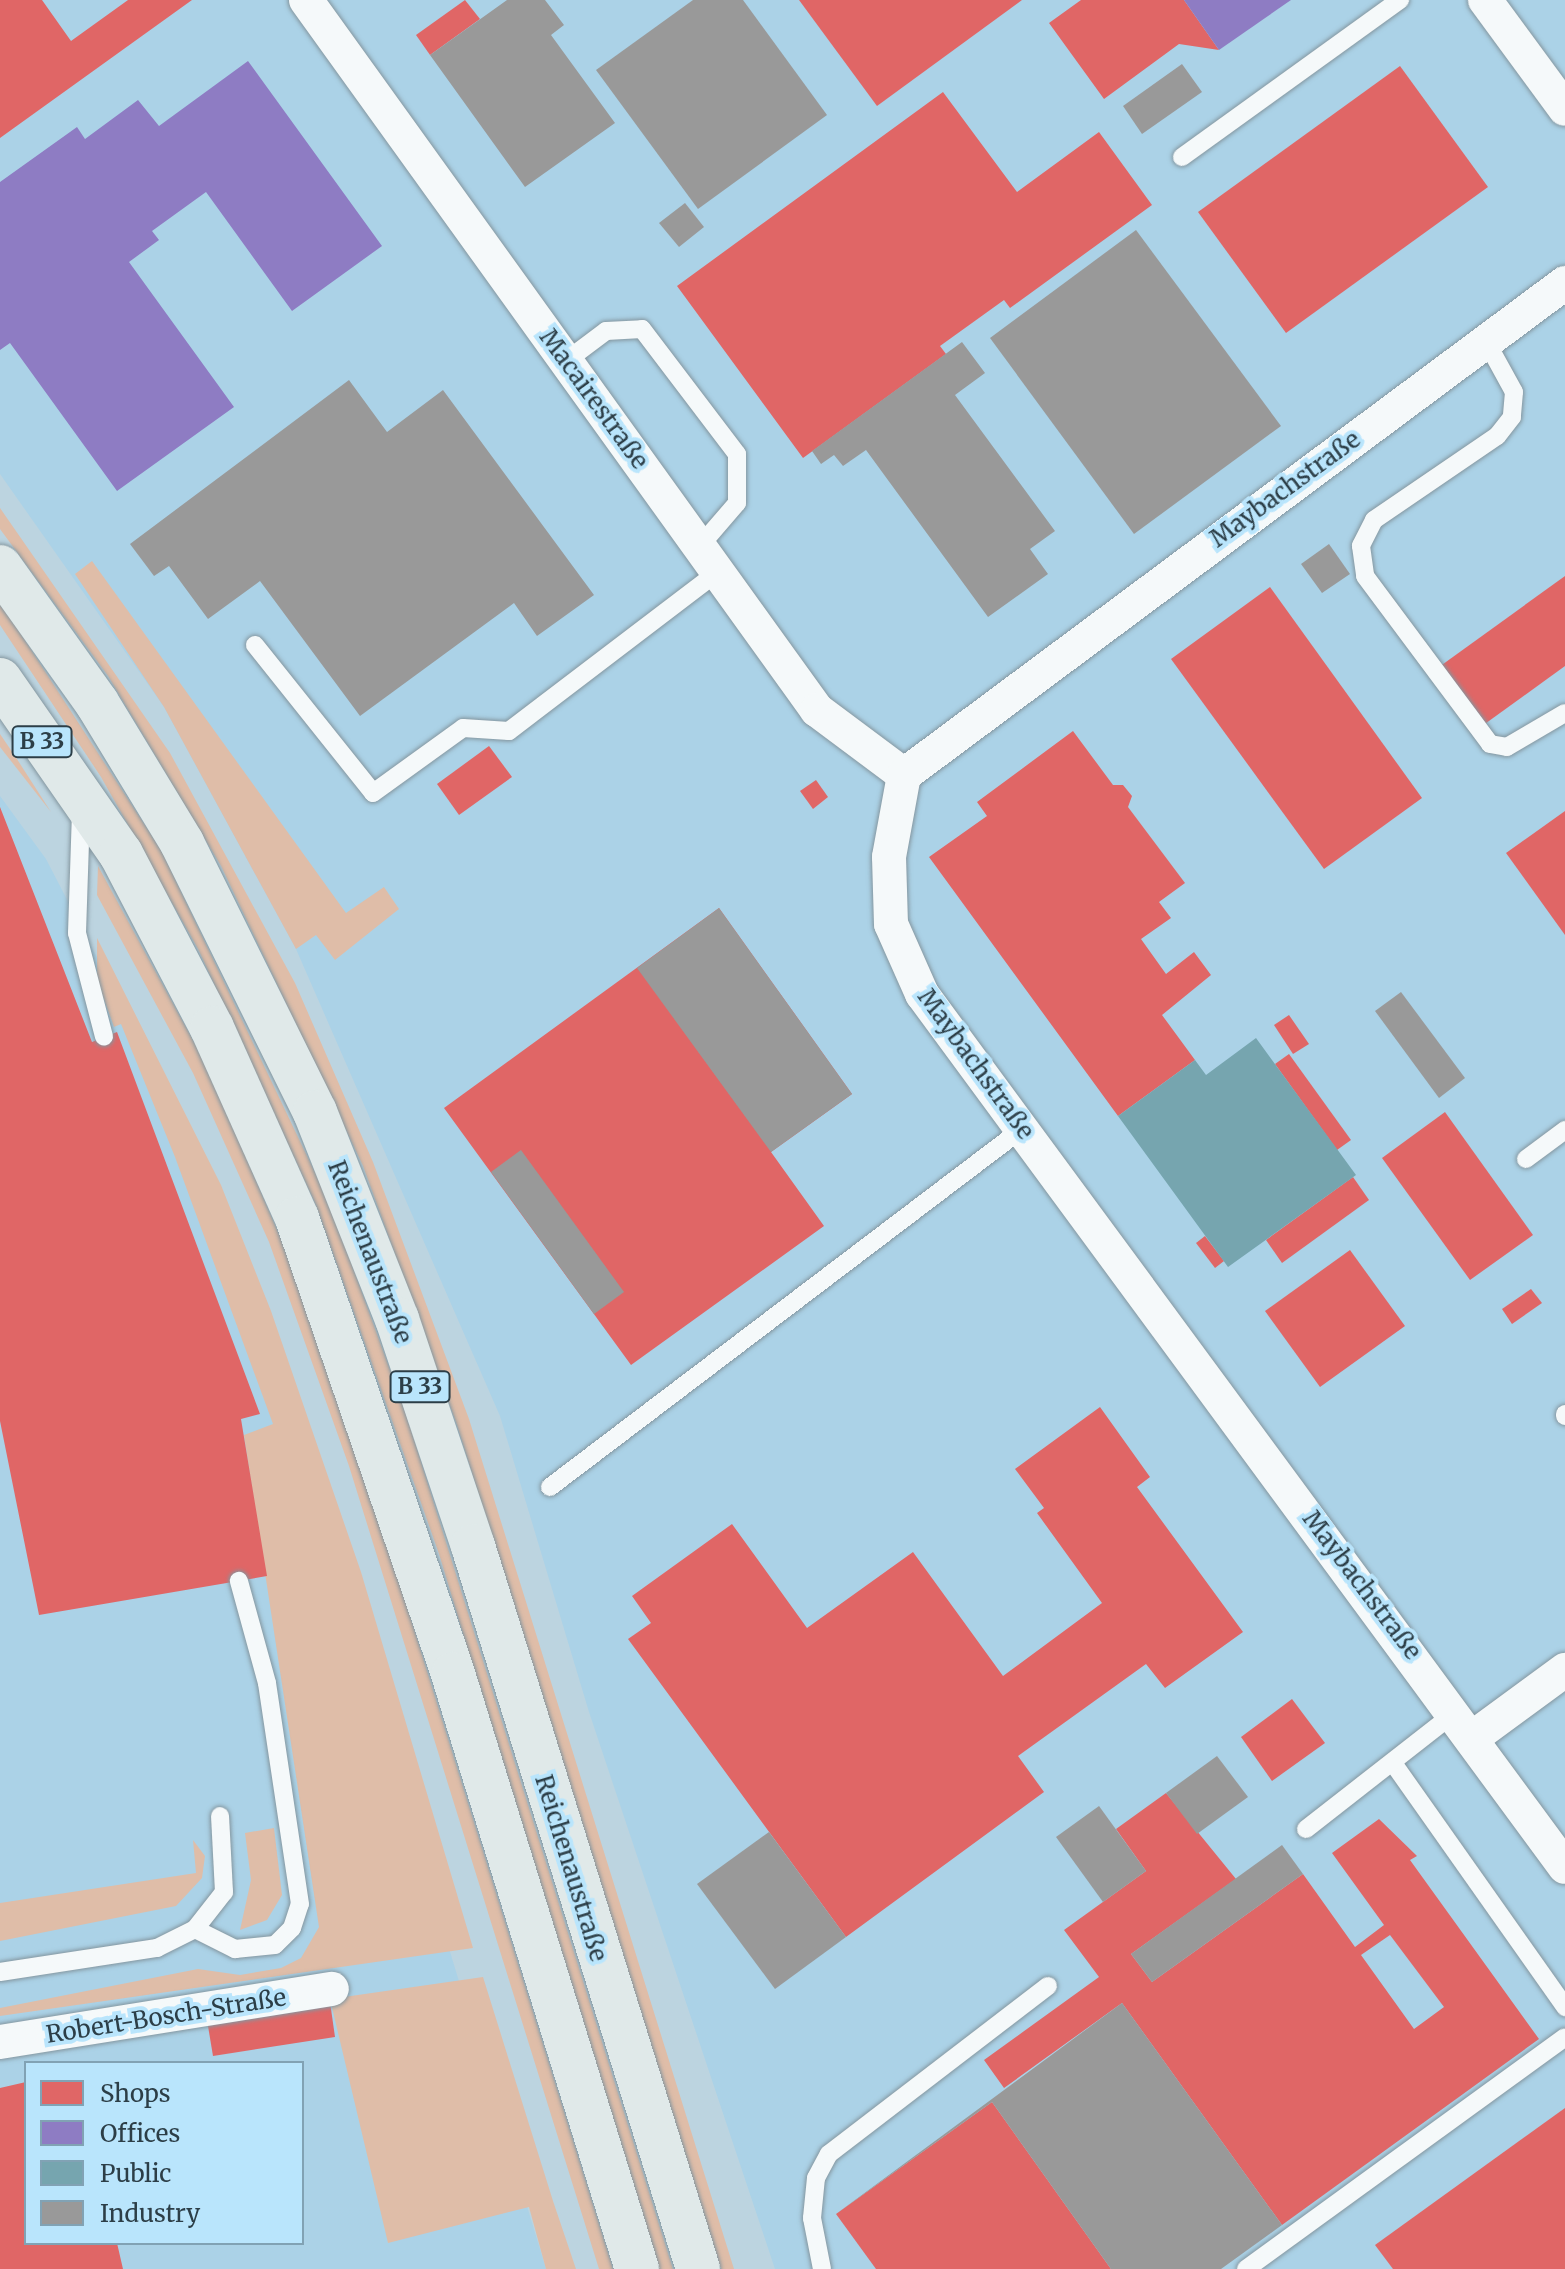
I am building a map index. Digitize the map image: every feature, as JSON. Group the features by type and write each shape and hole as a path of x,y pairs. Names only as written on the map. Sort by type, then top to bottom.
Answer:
{"main road":[{"name":"Reichenaustraße","path":"0,567 97,703 182,843 315,1112 397,1319 473,1546 698,2269"},
{"name":"B 33","path":"0,680 81,805 121,854 199,1003 332,1306 637,2269"}],"street":[{"name":"Macairestraße","path":"306,0 817,710 904,775"},
{"path":"1485,0 1565,109"},
{"name":"Maybachstraße","path":"1565,283 904,775 889,857 891,924 922,994 1465,1724 1565,1867"},
{"path":"1465,1724 1565,1670"},
{"name":"Robert-Bosch-Straße","path":"0,2042 332,1989"}],"lane":[{"path":"1182,157 1400,0"},
{"path":"255,645 373,793 463,728 509,731 709,559 737,503 737,454 642,329 606,331 566,361"},
{"path":"1486,341 1514,392 1512,417 1497,436 1374,520 1361,546 1365,576 1396,625 1490,744 1507,747 1565,713"},
{"path":"81,805 77,933 104,1037"},
{"path":"550,1487 1022,1129"},
{"path":"1526,1159 1565,1130"},
{"path":"195,1929 216,1944 251,1950 287,1937 300,1904 267,1683 239,1581"},
{"path":"1306,1829 1393,1763 1465,1724"},
{"path":"1393,1763 1565,2007"},
{"path":"0,1972 157,1948 195,1929 224,1892 220,1816"},
{"path":"822,2269 812,2218 816,2178 829,2154 1048,1986"},
{"path":"1246,2269 1565,2037"}],"shaded area":[{"path":"0,0 1565,0 1565,2269 775,2269 589,1712 500,1416 296,949 164,707 0,474"},
{"path":"0,508 170,753 295,983 373,1162 469,1419 734,2269 721,2269 457,1425 363,1166 221,866 108,676 0,529"},
{"path":"92,561 346,913 384,887 399,909 335,960 316,935 296,949 164,707 75,574"},
{"path":"0,602 161,850 329,1202 406,1414 673,2269 659,2269 624,2168 439,1554 316,1205 198,949 101,777 0,625"},
{"path":"0,734 15,756 51,812 0,747"},
{"path":"0,796 46,859 132,1025 321,1525 546,2269 0,2269"},
{"path":"98,866 207,1066 280,1237 362,1462 613,2269 599,2269 349,1466 269,1242 193,1073 97,895"},
{"path":"97,938 221,1185 271,1311 361,1572 473,1948 0,2016 0,2008 198,1969 240,1975 281,1968 301,1958 319,1927 244,1435 273,1424 175,1157 121,1024 114,1027 97,980"},
{"path":"274,1828 282,1895 267,1920 240,1930 251,1880 245,1833"},
{"path":"193,1840 205,1856 202,1878 176,1906 0,1941 0,1903 196,1873"},
{"path":"483,1977 576,2269 546,2269 529,2207 388,2243 330,1999"}],"building: Shops":[{"path":"0,0 42,0 71,41 128,0 192,0 0,138"},
{"path":"465,0 480,19 430,55 416,35"},
{"path":"799,0 1022,0 877,106"},
{"path":"1081,0 1184,0 1219,50 1179,44 1104,99 1049,23"},
{"path":"1400,66 1488,187 1286,333 1198,212"},
{"path":"943,92 1017,192 1099,132 1152,205 1010,308 1004,300 940,346 946,354 803,458 677,286"},
{"path":"1565,576 1565,666 1482,726 1439,667"},
{"path":"1270,587 1422,798 1324,869 1171,659"},
{"path":"1073,731 1113,785 1123,785 1132,796 1128,807 1185,883 1159,902 1171,918 1141,939 1166,974 1194,952 1211,975 1162,1015 1195,1060 1118,1116 929,857 987,816 977,802"},
{"path":"489,746 512,777 459,815 437,784"},
{"path":"816,780 828,797 813,809 800,791"},
{"path":"0,807 92,1042 117,1032 260,1414 241,1419 267,1576 39,1615 0,1421"},
{"path":"1565,811 1565,935 1506,853"},
{"path":"719,908 852,1094 771,1152 824,1226 631,1365 444,1108"},
{"path":"1289,1015 1309,1044 1293,1054 1274,1025"},
{"path":"1289,1054 1351,1140 1337,1150 1275,1064"},
{"path":"1445,1112 1533,1235 1470,1280 1382,1158"},
{"path":"1353,1177 1369,1200 1282,1263 1266,1240"},
{"path":"1205,1236 1224,1261 1215,1268 1196,1243"},
{"path":"1350,1250 1405,1326 1320,1387 1265,1311"},
{"path":"1531,1289 1542,1303 1512,1324 1502,1309"},
{"path":"1100,1407 1150,1477 1137,1487 1243,1632 1165,1688 1146,1664 1018,1756 1044,1792 846,1937 628,1639 651,1623 632,1596 732,1524 807,1628 913,1552 1003,1676 1102,1603 1037,1513 1044,1508 1015,1469"},
{"path":"1292,1699 1325,1743 1272,1781 1241,1737"},
{"path":"1166,1793 1236,1879 1131,1954 1152,1982 1303,1874 1355,1947 1384,1925 1332,1853 1379,1819 1417,1856 1410,1860 1539,2039 1282,2225 1122,2003 1004,2088 984,2060 1099,1977 1064,1930 1146,1871 1116,1829","holes":["1390,1935 1444,2007 1414,2029 1361,1955"]},
{"path":"330,2002 335,2037 213,2056 207,2020"},
{"path":"24,2082 24,2245 117,2245 123,2269 0,2269 0,2088"},
{"path":"992,2102 1111,2269 876,2269 836,2214"},
{"path":"1565,2108 1565,2269 1393,2269 1375,2245"}],"building: Offices":[{"path":"1184,0 1291,0 1219,50"},
{"path":"248,61 382,246 292,311 206,192 152,231 159,240 129,262 234,407 117,491 10,343 0,350 0,182 77,127 85,139 138,100 159,126"}],"building: Public":[{"path":"1256,1038 1356,1175 1228,1267 1118,1116 1195,1060 1206,1075"}],"building: Industry":[{"path":"507,0 545,0 564,25 551,35 615,123 525,187 430,55"},
{"path":"693,0 743,0 827,115 698,209 596,70"},
{"path":"1182,64 1202,92 1142,134 1123,106"},
{"path":"685,203 704,227 679,247 659,223"},
{"path":"1136,230 1281,426 1134,534 990,338"},
{"path":"962,342 985,373 955,395 1055,531 1030,549 1048,574 988,617 866,450 843,466 834,455 821,464 812,451"},
{"path":"349,380 387,432 443,390 594,595 537,636 514,603 360,716 260,581 208,619 169,566 154,576 130,544"},
{"path":"1329,544 1350,574 1322,593 1301,564"},
{"path":"719,908 852,1094 771,1152 637,968"},
{"path":"1401,992 1465,1078 1439,1098 1375,1011"},
{"path":"521,1150 624,1292 594,1314 491,1172"},
{"path":"1217,1756 1248,1797 1197,1834 1166,1793"},
{"path":"1099,1806 1146,1871 1103,1902 1056,1837"},
{"path":"769,1832 846,1937 775,1989 697,1884"},
{"path":"1282,1845 1303,1874 1152,1982 1131,1954"},
{"path":"1122,2003 1282,2225 1221,2269 1111,2269 992,2102 836,2214"}]}
